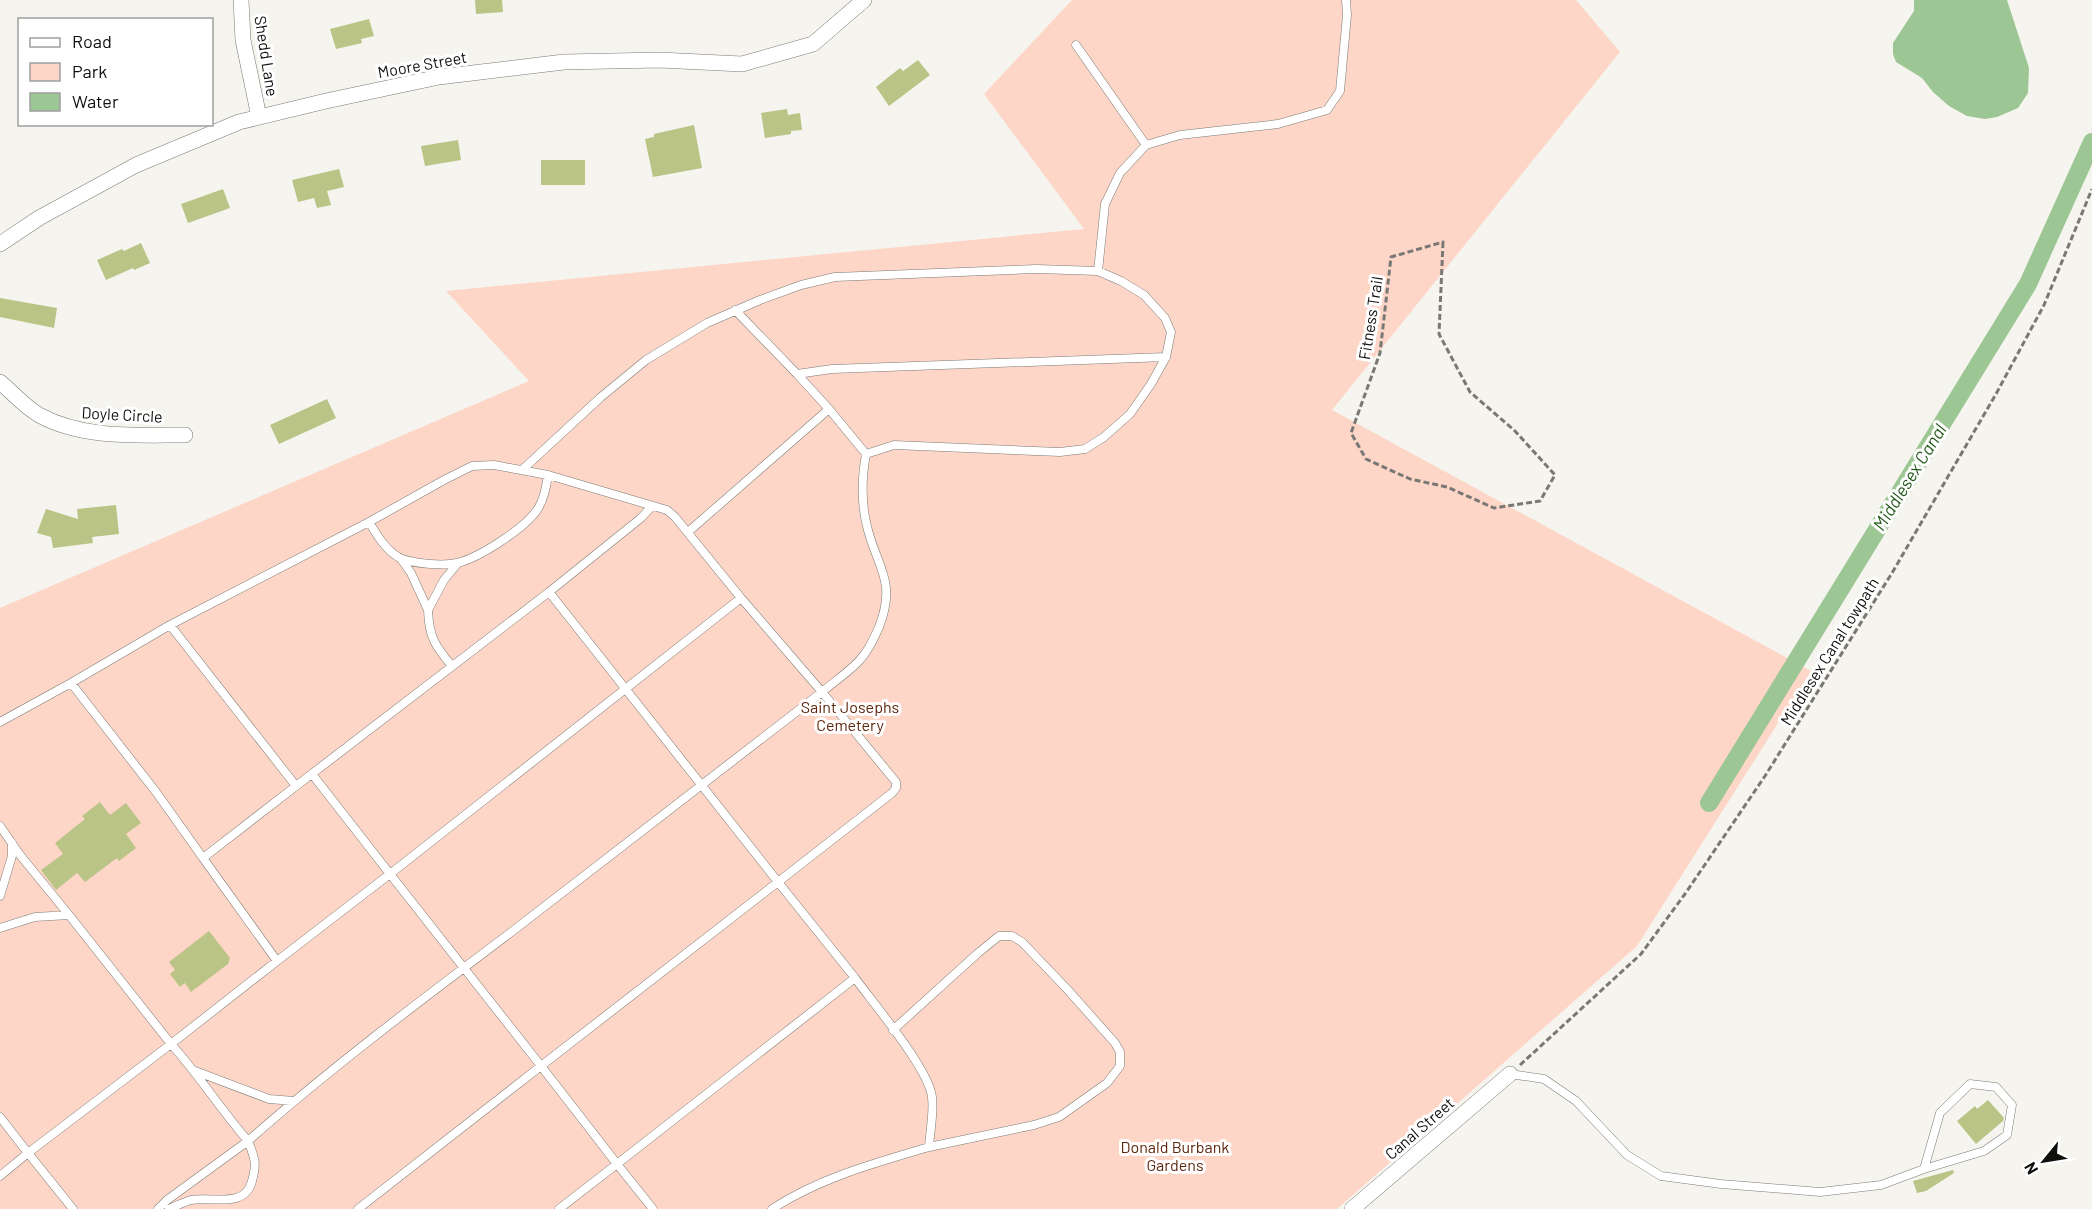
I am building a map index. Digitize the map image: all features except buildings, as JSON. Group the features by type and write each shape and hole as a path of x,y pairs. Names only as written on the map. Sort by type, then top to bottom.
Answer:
{"street":[{"name":"Shedd Lane","path":"241,0 243,40 259,117"},
{"name":"Moore Street","path":"0,244 39,218 136,165 239,122 439,77 564,62 659,60 742,64 813,44 864,0"},
{"name":"Doyle Circle","path":"0,382 38,414 72,429 123,434 185,435"},
{"name":"Canal Street","path":"1352,1209 1510,1074"}],"lane":[{"path":"1098,271 1105,204 1120,173 1146,145 1180,135 1278,124 1327,110 1341,90 1347,15 1346,0"},
{"path":"1076,45 1146,145"},
{"path":"523,469 646,360 707,323 735,310 801,285 835,277 1037,269 1098,271 1121,281 1144,296 1165,318 1171,332 1166,357 1130,414 1104,437 1085,449 1060,452 894,445 866,454"},
{"path":"159,1209 167,1200 248,1141 294,1101 464,968 822,692 858,662 871,645 884,615 887,591 866,523 862,477 866,454 829,409 735,310"},
{"path":"797,374 832,369 1166,357"},
{"path":"688,532 829,409"},
{"path":"0,722 72,683 170,625 369,522 444,480 472,466 494,465 548,475 667,510 688,532 896,782 896,788 892,793 358,1209"},
{"path":"428,610 444,580 458,563 510,536 526,524 538,509 544,495 548,475"},
{"path":"203,858 549,592 641,518 652,506"},
{"path":"369,522 385,545 401,559 411,573 428,610 428,626 432,639 437,650 452,666"},
{"path":"401,559 438,564 458,563"},
{"path":"549,592 855,978 893,1030 930,1085 933,1098 928,1148"},
{"path":"0,1176 390,874 741,597"},
{"path":"170,625 296,786"},
{"path":"72,683 156,792 277,961"},
{"path":"312,774 653,1209"},
{"path":"0,826 248,1141 256,1160 250,1188 242,1196 232,1199 191,1200 170,1209"},
{"path":"0,896 12,856 12,843"},
{"path":"0,928 35,917 69,915"},
{"path":"772,1209 813,1186 864,1167 928,1148 1034,1125 1059,1117 1107,1083 1120,1066 1120,1052 1067,989 1022,942 1012,936 999,936 985,947 893,1030"},
{"path":"559,1209 855,978"},
{"path":"195,1071 269,1099 294,1101"},
{"path":"1510,1074 1544,1078 1576,1101 1627,1155 1661,1176 1721,1184 1820,1192 1881,1185 1984,1151 2007,1135 2012,1105 1996,1087 1970,1084 1940,1113 1924,1169"},
{"path":"0,1118 74,1209"}],"path":[{"name":"Middlesex Canal towpath","path":"1510,1074 1641,954 1766,776 1892,573 1996,394 2044,305 2092,189"},
{"name":"Fitness Trail","path":"1443,242 1439,334 1470,392 1515,431 1555,476 1540,501 1494,508 1447,488 1410,479 1366,459 1351,433 1380,353 1391,257 1443,242"}],"green space":[{"name":"Saint Josephs Cemetery","path":"1072,0 1576,0 1620,52 1332,410 1811,671 1637,946 1337,1209 0,1209 0,608 529,381 446,291 1084,229 984,94"}],"water":[{"path":"1914,0 2007,0 2029,68 2028,93 2018,108 1997,117 1985,119 1967,116 1949,106 1922,78 1896,62 1893,43 1914,11"}],"waterway":[{"name":"Middlesex Canal","path":"1709,803 2028,284 2092,142"}],"park label":[{"name":"Donald Burbank Gardens","path":"1175,1155"}]}
